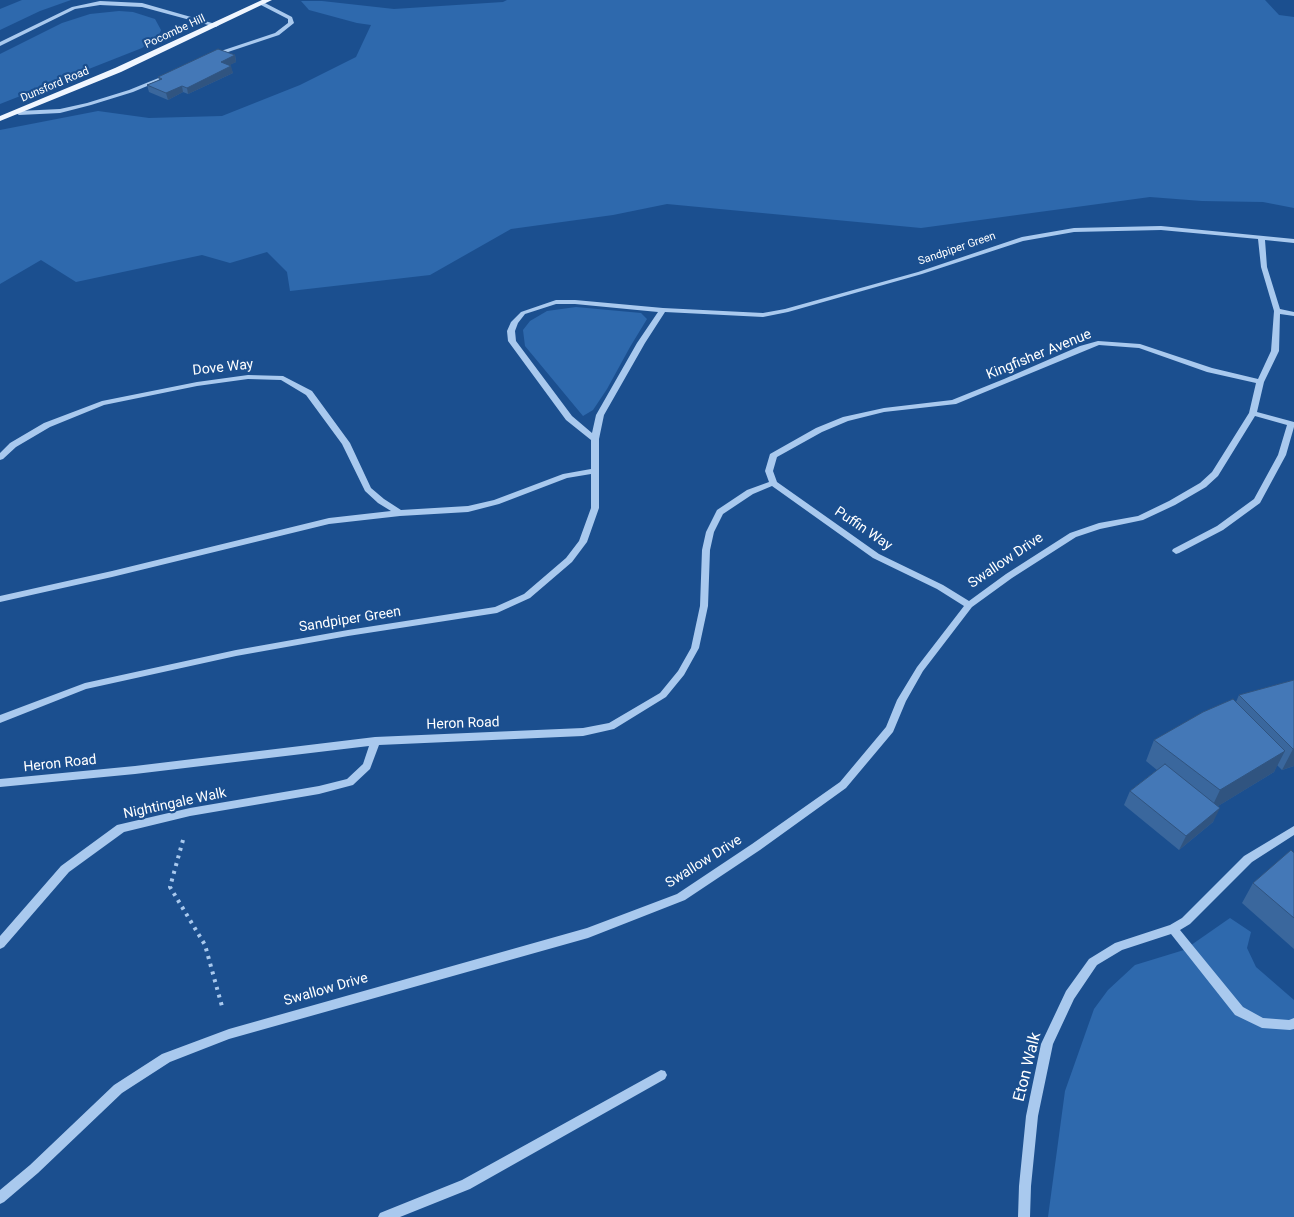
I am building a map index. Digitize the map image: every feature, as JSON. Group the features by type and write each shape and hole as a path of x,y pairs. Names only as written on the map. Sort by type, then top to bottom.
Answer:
{"main road":[{"name":"Pocombe Hill","path":"118,70 265,2"},
{"name":"Dunsford Road","path":"0,120 118,70"}],"street":[{"path":"208,58 277,34 291,22 290,18 265,2"},
{"path":"0,44 61,13 85,5 100,3 142,5 216,25"},
{"path":"19,113 60,111 89,104 131,91 173,74"},
{"name":"Sandpiper Green","path":"595,439 569,418 512,341 511,331 515,322 524,313 556,302 575,302 663,310 763,315 786,311 920,273 1022,239 1074,230 1161,228 1294,241"},
{"path":"1260,382 1275,351 1277,311 1264,267 1261,237"},
{"name":"Sandpiper Green","path":"0,719 85,686 236,653 348,633 497,610 527,596 570,560 583,542 595,508 595,439 600,416 641,343 663,310"},
{"path":"1277,311 1294,314"},
{"name":"Kingfisher Avenue","path":"773,483 769,470 773,456 819,430 846,419 884,410 953,402 1098,343 1140,346 1210,370 1260,382"},
{"name":"Dove Way","path":"0,457 13,445 47,425 102,403 198,384 248,377 283,378 309,393 346,443 368,489 381,501 400,513"},
{"name":"Swallow Drive","path":"0,1198 34,1169 118,1089 166,1058 229,1034 588,933 681,897 756,848 843,785 890,729 902,700 920,669 969,605 1009,576 1072,535 1099,526 1140,518 1172,504 1203,485 1215,474 1253,413 1260,382"},
{"path":"1176,552 1220,528 1257,501 1282,455 1293,424 1253,413"},
{"path":"0,598 112,574 329,520 468,509 496,502 566,476 594,471"},
{"name":"Puffin Way","path":"773,483 876,556 940,587 969,605"},
{"name":"Heron Road","path":"0,784 375,741 583,732 611,726 636,713 662,695 681,674 695,648 704,606 706,550 710,532 720,512 750,492 773,483"},
{"name":"Nightingale Walk","path":"0,944 65,869 120,828 190,812 319,790 350,782 367,766 375,741"},
{"name":"Eton Walk","path":"1024,1217 1032,1116 1047,1044 1070,995 1093,962 1119,946 1173,929 1186,921 1248,859 1294,830"},
{"path":"1173,929 1239,1011 1262,1023 1290,1025 1294,1023"},
{"path":"384,1217 466,1185 661,1075"}],"path":[{"path":"190,812 170,887 205,945 229,1034"}],"shaded area":[{"path":"22,0 71,0 40,11 0,30 0,9"},
{"path":"507,0 1265,0 1279,15 1294,17 1294,208 1263,202 1202,201 1150,197 921,228 667,204 613,215 511,229 430,275 290,291 287,272 267,252 230,263 202,255 76,282 41,260 0,284 0,130 98,111 149,118 222,116 300,85 356,57 371,25 309,10 301,1 322,1 394,9 503,2"},
{"path":"119,11 133,12 155,19 161,30 159,35 142,48 0,104 0,54 62,23 90,14"},
{"path":"576,307 641,313 647,319 607,389 593,410 583,416 525,346 523,330 530,321 547,311"},
{"path":"1230,918 1251,932 1247,948 1256,967 1294,1000 1294,1217 1048,1217 1065,1091 1094,1009 1108,990 1135,965 1184,950"}],"building":[{"path":"218,49 235,55 221,62 231,66 187,88 182,86 166,93 147,85 162,79 158,77"},
{"path":"1294,680 1294,749 1293,749 1239,695"},
{"path":"1233,699 1285,751 1220,790 1154,740 1203,712"},
{"path":"1165,764 1220,808 1186,836 1130,791"},
{"path":"1291,850 1294,853 1294,918 1253,883"}]}
